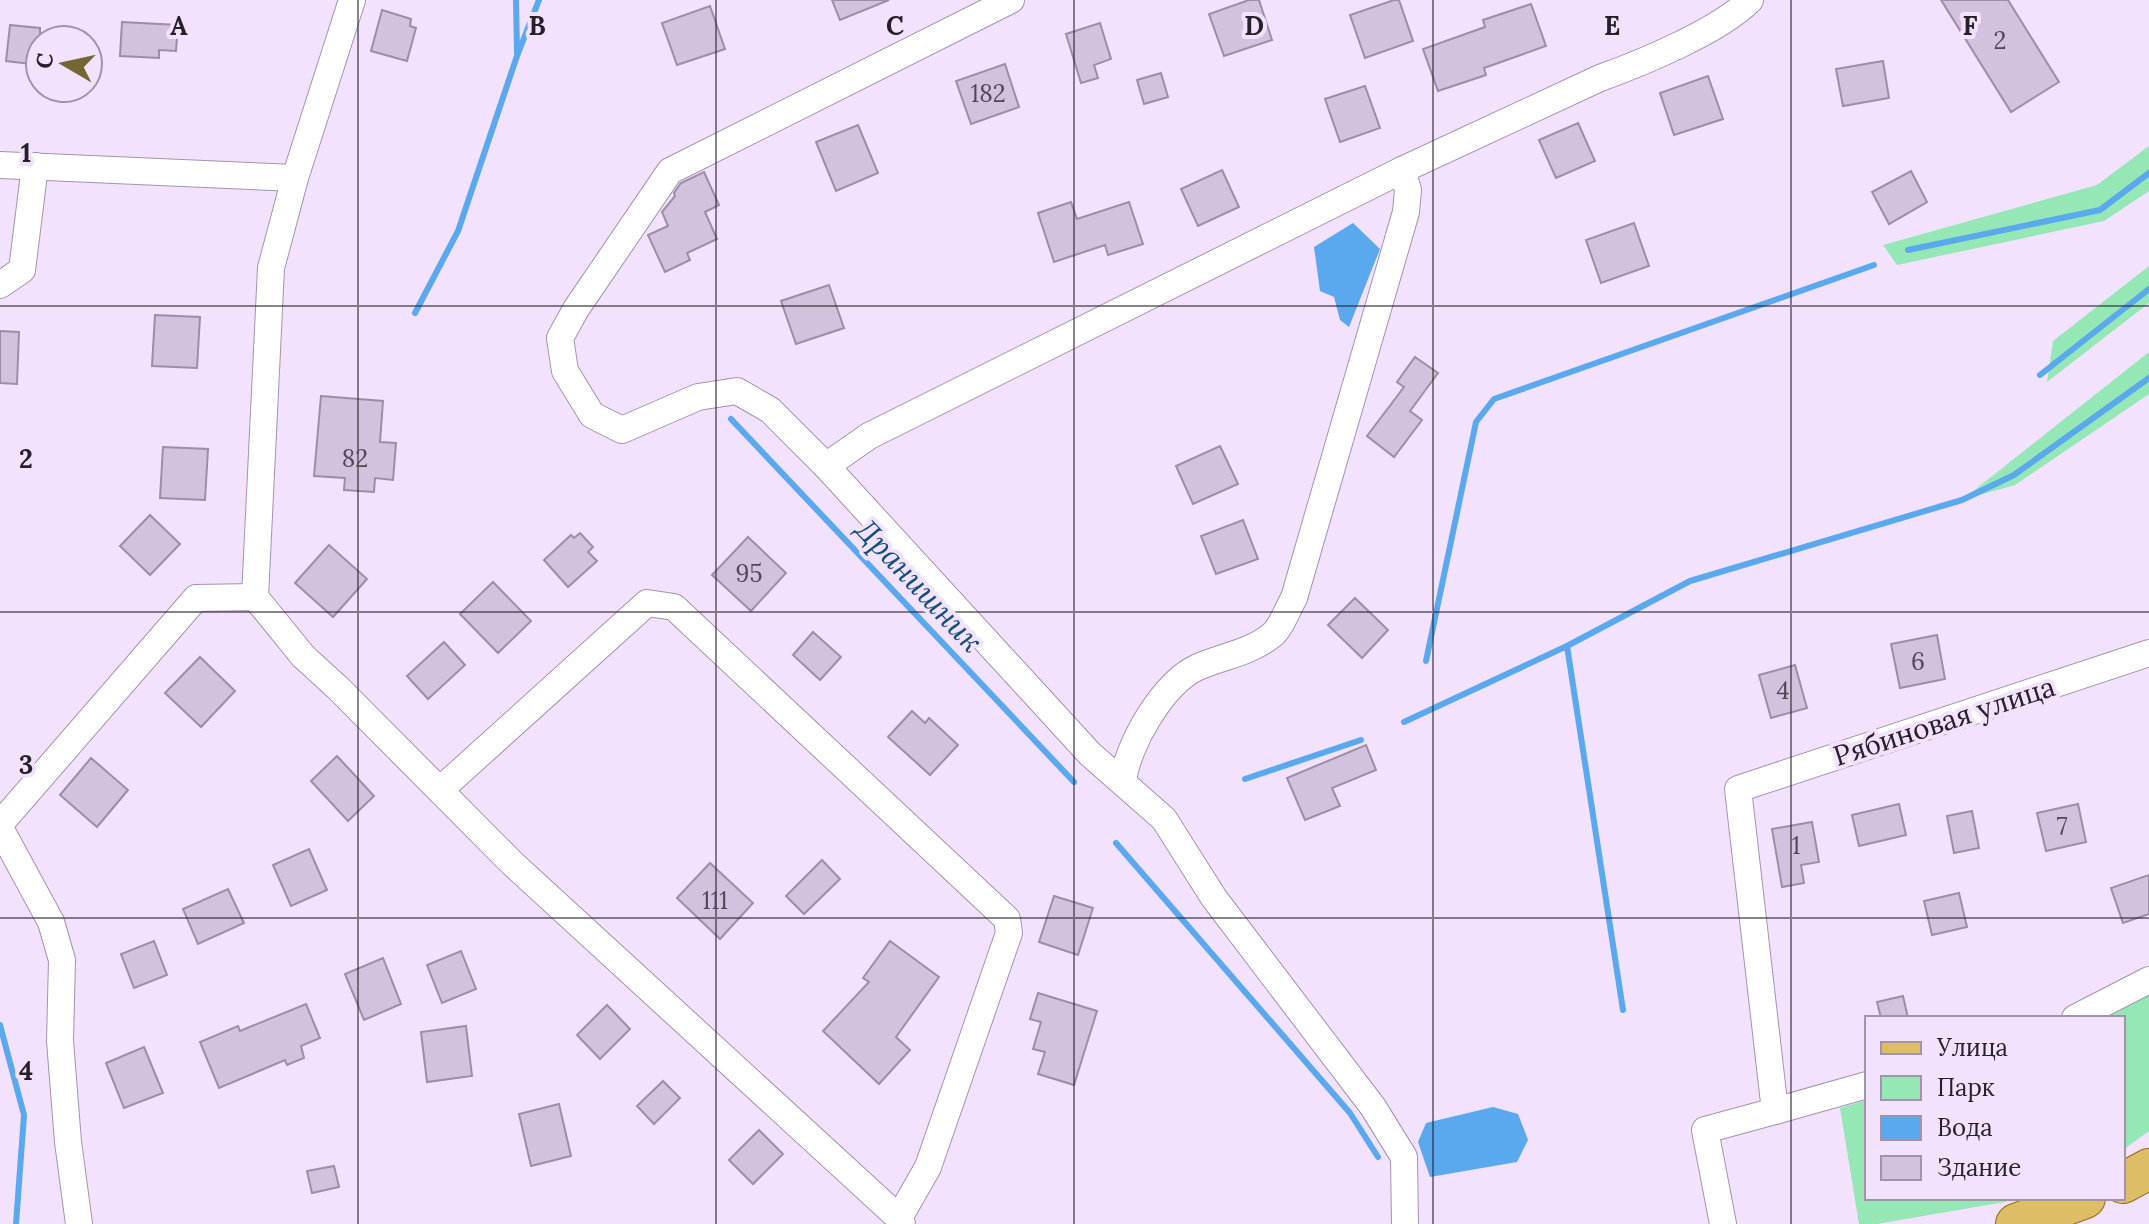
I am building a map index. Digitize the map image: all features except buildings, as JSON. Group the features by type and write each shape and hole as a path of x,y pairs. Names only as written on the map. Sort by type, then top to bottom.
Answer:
{"main road":[{"path":"2125,1182 2149,1169"},
{"path":"2016,1224 2080,1200"}],"street":[{"path":"352,0 295,178 271,268 255,597 303,656 512,863 900,1221 928,1167 1009,933 1007,919 697,628 674,607 647,603 440,790"},
{"path":"1011,0 670,171 576,309 560,338 565,371 592,415 622,430 698,397 737,391 770,410 826,466 1090,754 1164,819 1214,898 1373,1107 1404,1157 1405,1224"},
{"path":"826,466 869,436 1402,170 1630,67 1734,16 1750,0"},
{"path":"0,165 295,178"},
{"path":"0,285 22,270 35,166"},
{"path":"1123,782 1126,761 1156,704 1176,681 1196,668 1243,652 1274,634 1294,598 1406,212 1408,190 1402,170"},
{"path":"79,1224 68,1142 60,1041 62,960 51,922 0,826 196,598 255,597"},
{"name":"Рябиновая улица","path":"1775,1111 1738,789 2149,653"},
{"path":"2079,1016 2149,980"},
{"path":"1723,1224 1705,1130 1865,1086"}],"green space":[{"path":"2149,146 2149,191 2104,221 1897,265 1883,245 2097,185"},
{"path":"2149,266 2149,303 2047,382 2053,341"},
{"path":"2149,352 2149,394 2015,485 1962,500"},
{"path":"2149,991 2149,1131 2125,1149 2125,1016 2101,1016"},
{"path":"1865,1101 1865,1200 2010,1200 1877,1224 1859,1224 1840,1108"}],"water":[{"path":"1353,223 1380,249 1349,327 1340,320 1334,297 1320,291 1314,247"},
{"path":"1493,1107 1518,1114 1528,1140 1517,1162 1430,1177 1418,1142 1426,1123"}],"waterway":[{"path":"516,0 517,52"},
{"path":"415,313 458,231 539,0"},
{"path":"1908,250 2100,210 2149,173"},
{"path":"1426,661 1476,422 1494,399 1874,265"},
{"path":"2040,375 2149,289"},
{"path":"1623,1010 1567,646 1690,581 1962,500 2014,475 2149,378"},
{"name":"Дранишник","path":"731,419 1074,782"},
{"path":"1404,722 1567,646"},
{"path":"1245,779 1361,740"},
{"path":"1116,843 1350,1113 1378,1157"},
{"path":"0,1025 24,1115 16,1224"}]}
